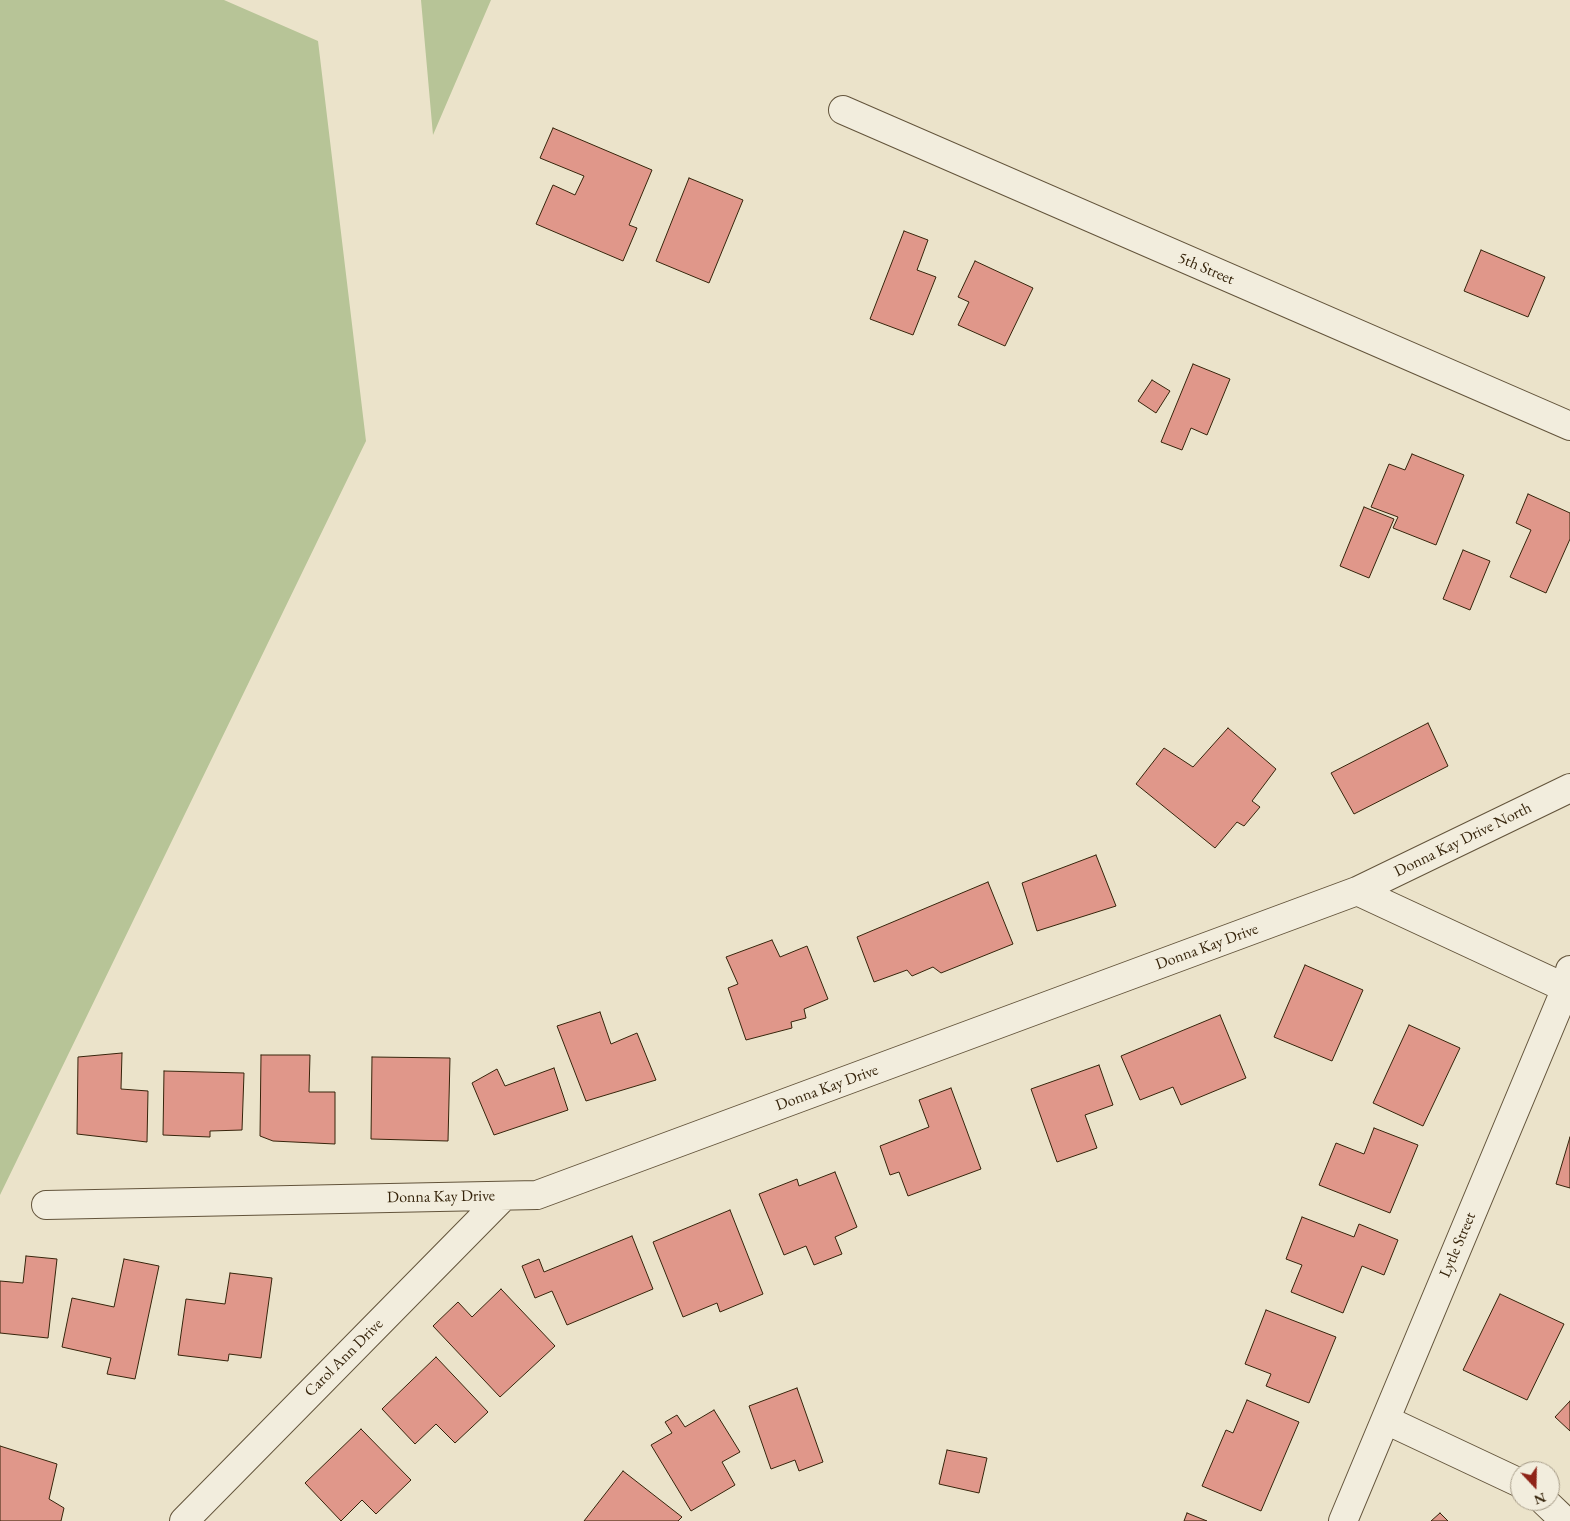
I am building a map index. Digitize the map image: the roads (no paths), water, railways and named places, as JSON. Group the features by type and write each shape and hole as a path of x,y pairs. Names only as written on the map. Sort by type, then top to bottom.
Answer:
{"street":[{"name":"5th Street","path":"843,110 1570,426"},
{"name":"Donna Kay Drive North","path":"1356,892 1570,788"},
{"path":"1356,892 1569,982"},
{"name":"Donna Kay Drive","path":"46,1205 537,1195 1356,892"},
{"name":"Lytle Street","path":"1344,1521 1569,982"},
{"name":"Carol Ann Drive","path":"184,1521 504,1196"},
{"path":"1386,1420 1510,1479"},
{"path":"1554,1511 1565,1521"}]}
